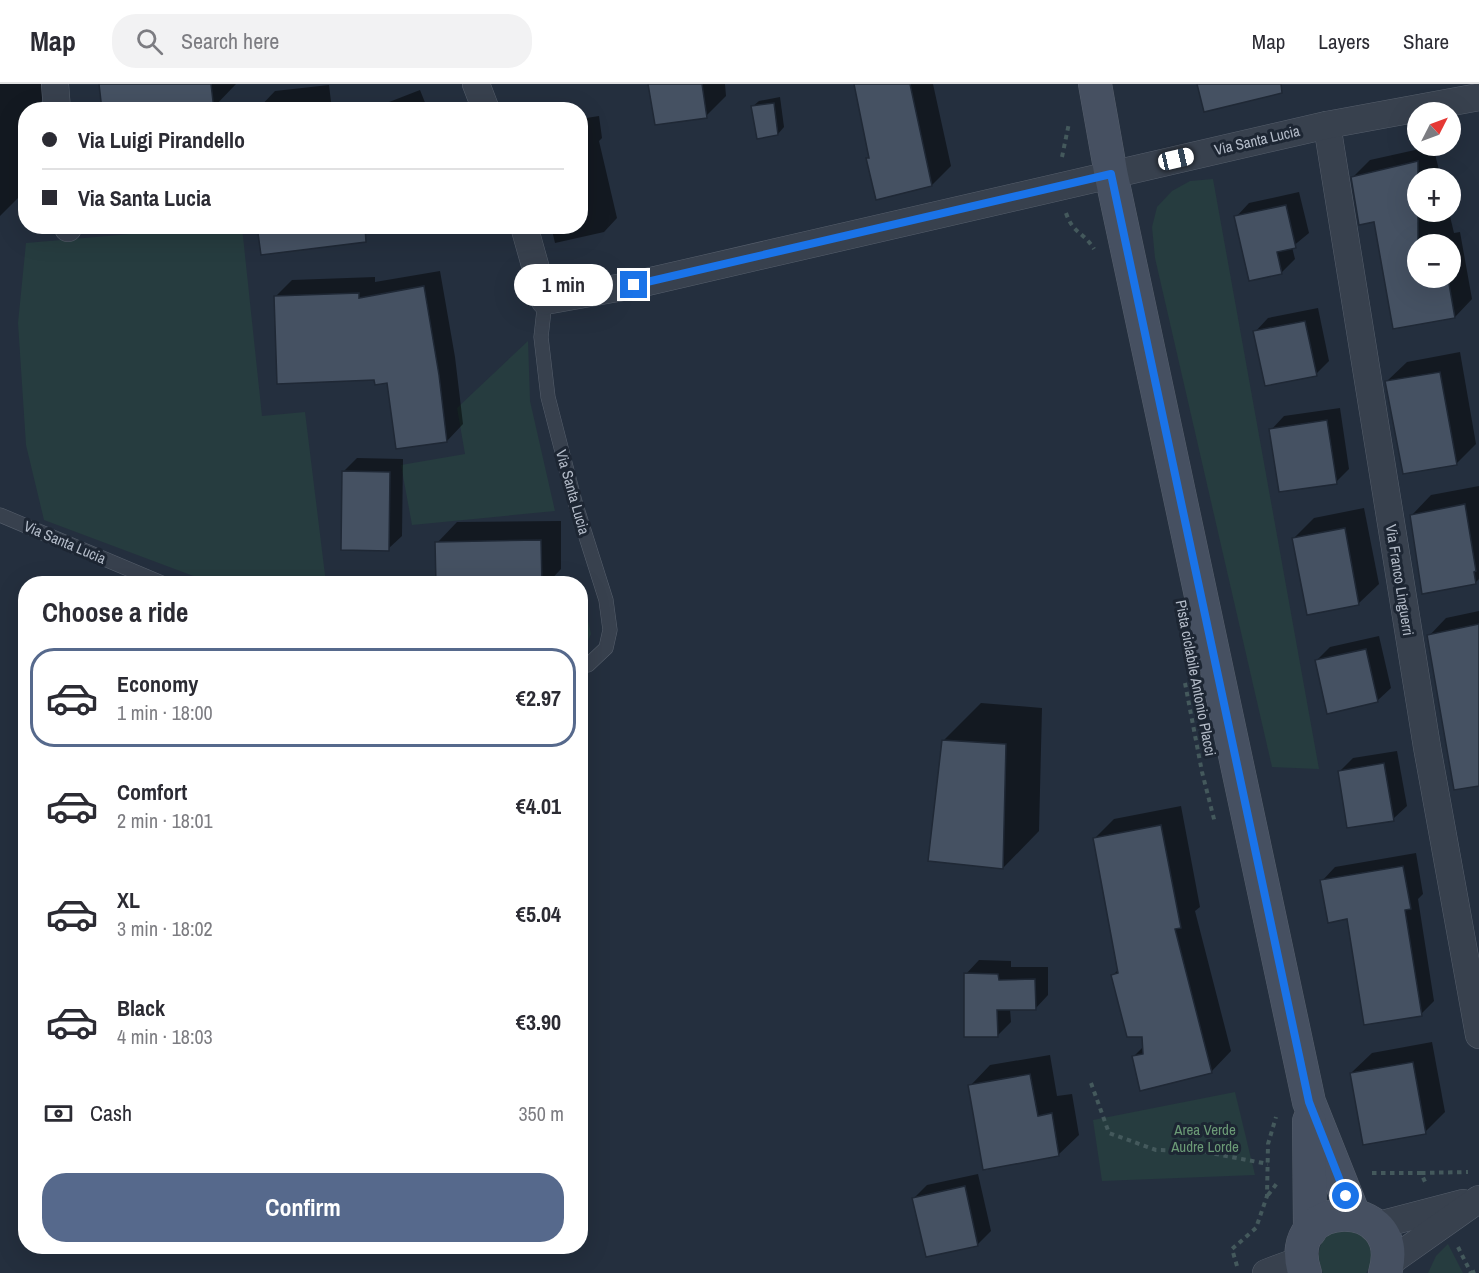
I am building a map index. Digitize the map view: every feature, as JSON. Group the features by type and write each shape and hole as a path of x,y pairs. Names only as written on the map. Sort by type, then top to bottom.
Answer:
{"street":[{"path":"55,84 56,102"},
{"path":"476,84 483,102"},
{"path":"1095,84 1111,174 1309,1102 1364,1221"},
{"name":"Via Santa Lucia","path":"526,234 545,301 634,285 1327,124 1479,97"},
{"name":"Via Franco Linguerri","path":"1327,124 1425,736 1479,1035"},
{"path":"1305,1255 1309,1102"},
{"path":"1364,1221 1479,1199 1386,1269"},
{"path":"1266,1273 1305,1255 1318,1222 1329,1216 1341,1214 1364,1221 1383,1237 1387,1251 1386,1269"}],"lane":[{"name":"Via Santa Lucia","path":"545,301 542,337 548,397 575,502 606,600 610,630 606,648 588,664"},
{"name":"Via Santa Lucia","path":"0,514 145,576"}],"path":[{"path":"1071,114 1056,187 1071,226 1089,241 1099,258"},
{"name":"Pista ciclabile Antonio Placci","path":"1184,678 1202,772 1216,829"},
{"path":"1091,1083 1109,1133 1156,1150 1200,1151 1268,1164"},
{"path":"1240,1273 1232,1249 1256,1228 1267,1196 1268,1144 1278,1113"},
{"path":"1421,1173 1479,1172"},
{"path":"1471,1273 1479,1270"}],"green space":[{"path":"1213,179 1319,769 1272,767 1155,258 1152,227 1157,207 1172,191 1190,181"},
{"path":"131,234 243,234 262,416 305,412 325,576 193,576 44,520 26,445 18,323 26,243"},
{"path":"528,341 530,401 555,511 412,525 401,465 465,454 457,408"},
{"path":"588,620 591,634 588,641"},
{"name":"Area Verde Audre Lorde","path":"1235,1092 1255,1175 1102,1181 1093,1120"},
{"path":"1350,1231 1362,1236 1371,1250 1371,1260 1366,1273 1323,1273 1319,1252 1323,1241 1333,1233"},
{"path":"1448,1244 1463,1273 1428,1273 1436,1256"}],"building":[{"path":"99,84 211,84 213,102 101,102"},
{"path":"648,84 702,84 707,118 655,125"},
{"path":"854,84 910,84 932,186 876,200 866,158 869,158"},
{"path":"1197,84 1281,84 1282,93 1204,112"},
{"path":"774,103 778,135 757,139 751,106"},
{"path":"1418,161 1418,168 1407,168 1407,222 1418,222 1418,234 1407,234 1407,288 1450,288 1455,318 1393,329 1374,222 1359,225 1351,177"},
{"path":"1286,205 1296,248 1277,252 1282,274 1249,281 1234,216"},
{"path":"258,234 366,234 366,242 261,255"},
{"path":"424,286 439,375 447,442 396,449 387,383 375,385 374,380 277,384 274,296 359,293 359,298"},
{"path":"1305,321 1317,376 1265,386 1253,331"},
{"path":"1440,372 1457,465 1403,474 1385,381"},
{"path":"1327,420 1337,484 1279,492 1269,429"},
{"path":"342,471 390,472 389,551 341,550"},
{"path":"1465,504 1476,584 1422,594 1410,515"},
{"path":"1345,528 1359,605 1307,615 1292,538"},
{"path":"541,540 542,576 436,576 435,542"},
{"path":"1479,624 1479,786 1454,790 1427,635"},
{"path":"1366,649 1378,702 1327,714 1315,660"},
{"path":"942,740 1006,744 1003,869 928,861"},
{"path":"1384,763 1394,821 1347,828 1338,771"},
{"path":"1161,825 1181,928 1175,929 1212,1073 1140,1091 1132,1056 1143,1054 1142,1037 1127,1037 1111,975 1118,973 1093,838"},
{"path":"1403,866 1411,909 1405,910 1422,1016 1364,1025 1347,919 1328,923 1320,880"},
{"path":"964,973 998,974 999,980 1035,979 1036,1010 997,1010 998,1037 964,1037"},
{"path":"1413,1062 1426,1134 1363,1145 1350,1073"},
{"path":"1030,1074 1038,1116 1052,1113 1059,1156 983,1170 968,1085"},
{"path":"965,1186 978,1246 926,1257 912,1198"}],"route":[{"path":"634,285 1111,174 1309,1102 1346,1196"}]}
